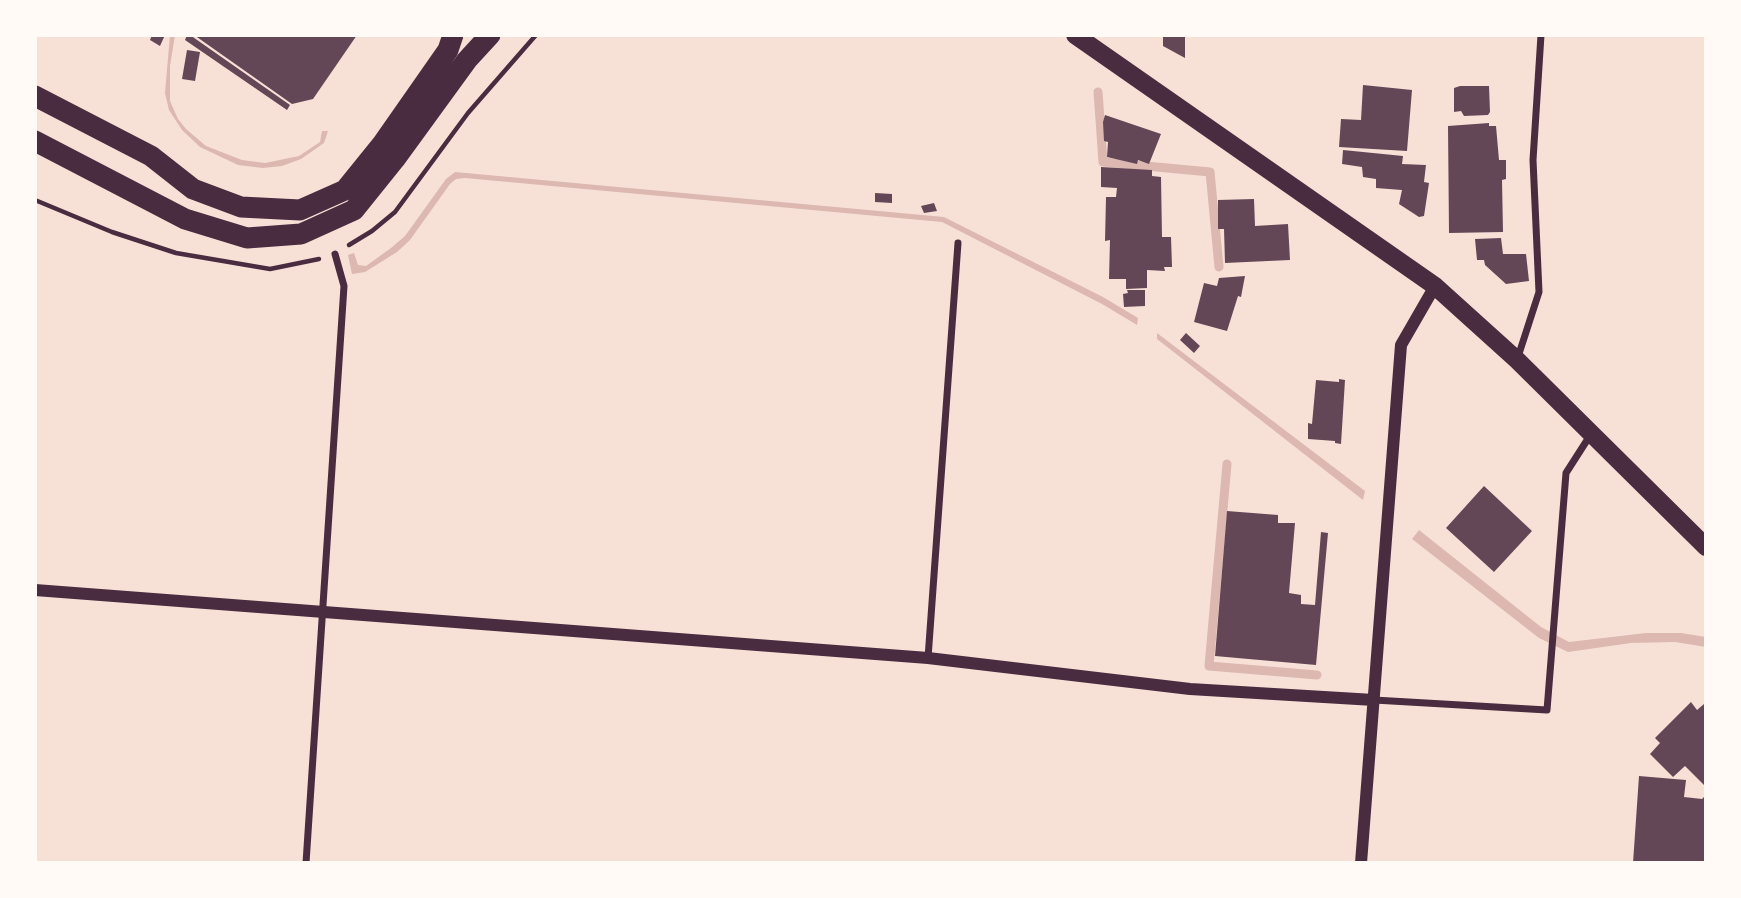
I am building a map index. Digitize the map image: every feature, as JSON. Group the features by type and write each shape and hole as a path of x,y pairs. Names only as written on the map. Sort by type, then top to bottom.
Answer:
{"highway":[{"path":"35,96 151,156 193,189 241,207 300,210 345,190 383,143 448,50 453,35"},
{"path":"35,141 185,219 247,238 302,234 354,210 396,159 467,60 490,35"}],"main road":[{"path":"1075,35 1435,286 1517,360 1706,547"}],"street":[{"path":"1517,360 1539,292 1534,160 1541,35"},
{"path":"928,658 958,243"},
{"path":"306,863 344,286 335,254"},
{"path":"1361,863 1401,345 1435,286"},
{"path":"35,590 928,658 1190,689 1547,710 1566,473 1591,435"}],"shaded area":[{"path":"170,35 175,35 170,66 170,101 186,129 206,146 242,160 265,163 299,156 320,142 322,131 328,131 324,143 301,159 282,166 263,168 238,165 200,147 182,130 169,110 165,93"},
{"path":"455,172 944,217 1103,297 1138,318 1137,325 1102,304 942,222 465,178 456,179 450,184 410,240 397,252 365,272 352,274 348,255 354,253 358,265 366,266 391,248 405,236 446,179"},
{"path":"1157,333 1365,491 1363,500 1157,339"},
{"path":"1419,530 1541,627 1569,642 1646,633 1681,633 1706,637 1706,647 1675,642 1631,643 1568,652 1539,638 1412,539"}],"building":[{"path":"152,35 165,35 160,46 150,40"},
{"path":"187,35 290,105 287,110 185,40"},
{"path":"194,35 357,35 313,99 292,104"},
{"path":"1163,35 1185,35 1185,58 1163,46"},
{"path":"187,50 200,52 195,81 182,79"},
{"path":"1363,85 1412,90 1407,151 1339,147 1341,119 1361,120"},
{"path":"1489,86 1488,115 1464,116 1461,111 1454,112 1454,88"},
{"path":"1105,115 1161,134 1149,164 1138,160 1137,164 1107,157 1108,142 1104,141 1103,122"},
{"path":"1489,123 1489,126 1496,126 1499,160 1506,160 1506,179 1502,180 1503,232 1449,233 1448,126"},
{"path":"1343,150 1403,156 1402,164 1426,165 1424,182 1429,183 1424,216 1419,217 1399,204 1402,190 1376,188 1376,179 1363,177 1362,167 1342,164"},
{"path":"1101,167 1152,170 1152,176 1161,177 1162,237 1171,237 1172,267 1164,267 1165,271 1147,270 1147,288 1126,289 1126,279 1109,279 1110,240 1105,241 1106,197 1116,197 1117,188 1101,187"},
{"path":"875,193 892,194 892,203 875,202"},
{"path":"1254,199 1255,226 1288,224 1290,260 1225,263 1224,229 1218,229 1218,200"},
{"path":"934,203 937,211 924,213 921,206"},
{"path":"1501,238 1503,254 1526,254 1529,281 1506,284 1485,265 1484,260 1477,260 1475,239"},
{"path":"1245,276 1241,297 1238,296 1227,331 1194,322 1204,283 1217,286 1219,278"},
{"path":"1127,290 1145,290 1145,306 1124,307 1123,294 1128,293"},
{"path":"1186,333 1200,346 1194,353 1180,340"},
{"path":"1339,379 1345,380 1341,444 1308,439 1308,423 1312,424 1316,380 1339,382"},
{"path":"1484,486 1532,531 1494,572 1446,528"},
{"path":"1227,511 1278,515 1278,523 1295,523 1289,593 1301,595 1301,604 1315,605 1321,532 1328,533 1316,665 1215,656"},
{"path":"1691,702 1697,710 1704,704 1706,706 1706,787 1685,766 1673,777 1650,754 1660,743 1655,738"},
{"path":"1639,776 1686,780 1684,797 1702,799 1706,795 1706,863 1633,863"}],"waterway":[{"path":"1098,92 1103,162 1210,172 1219,267"},
{"path":"1227,464 1209,666 1317,675"}]}
